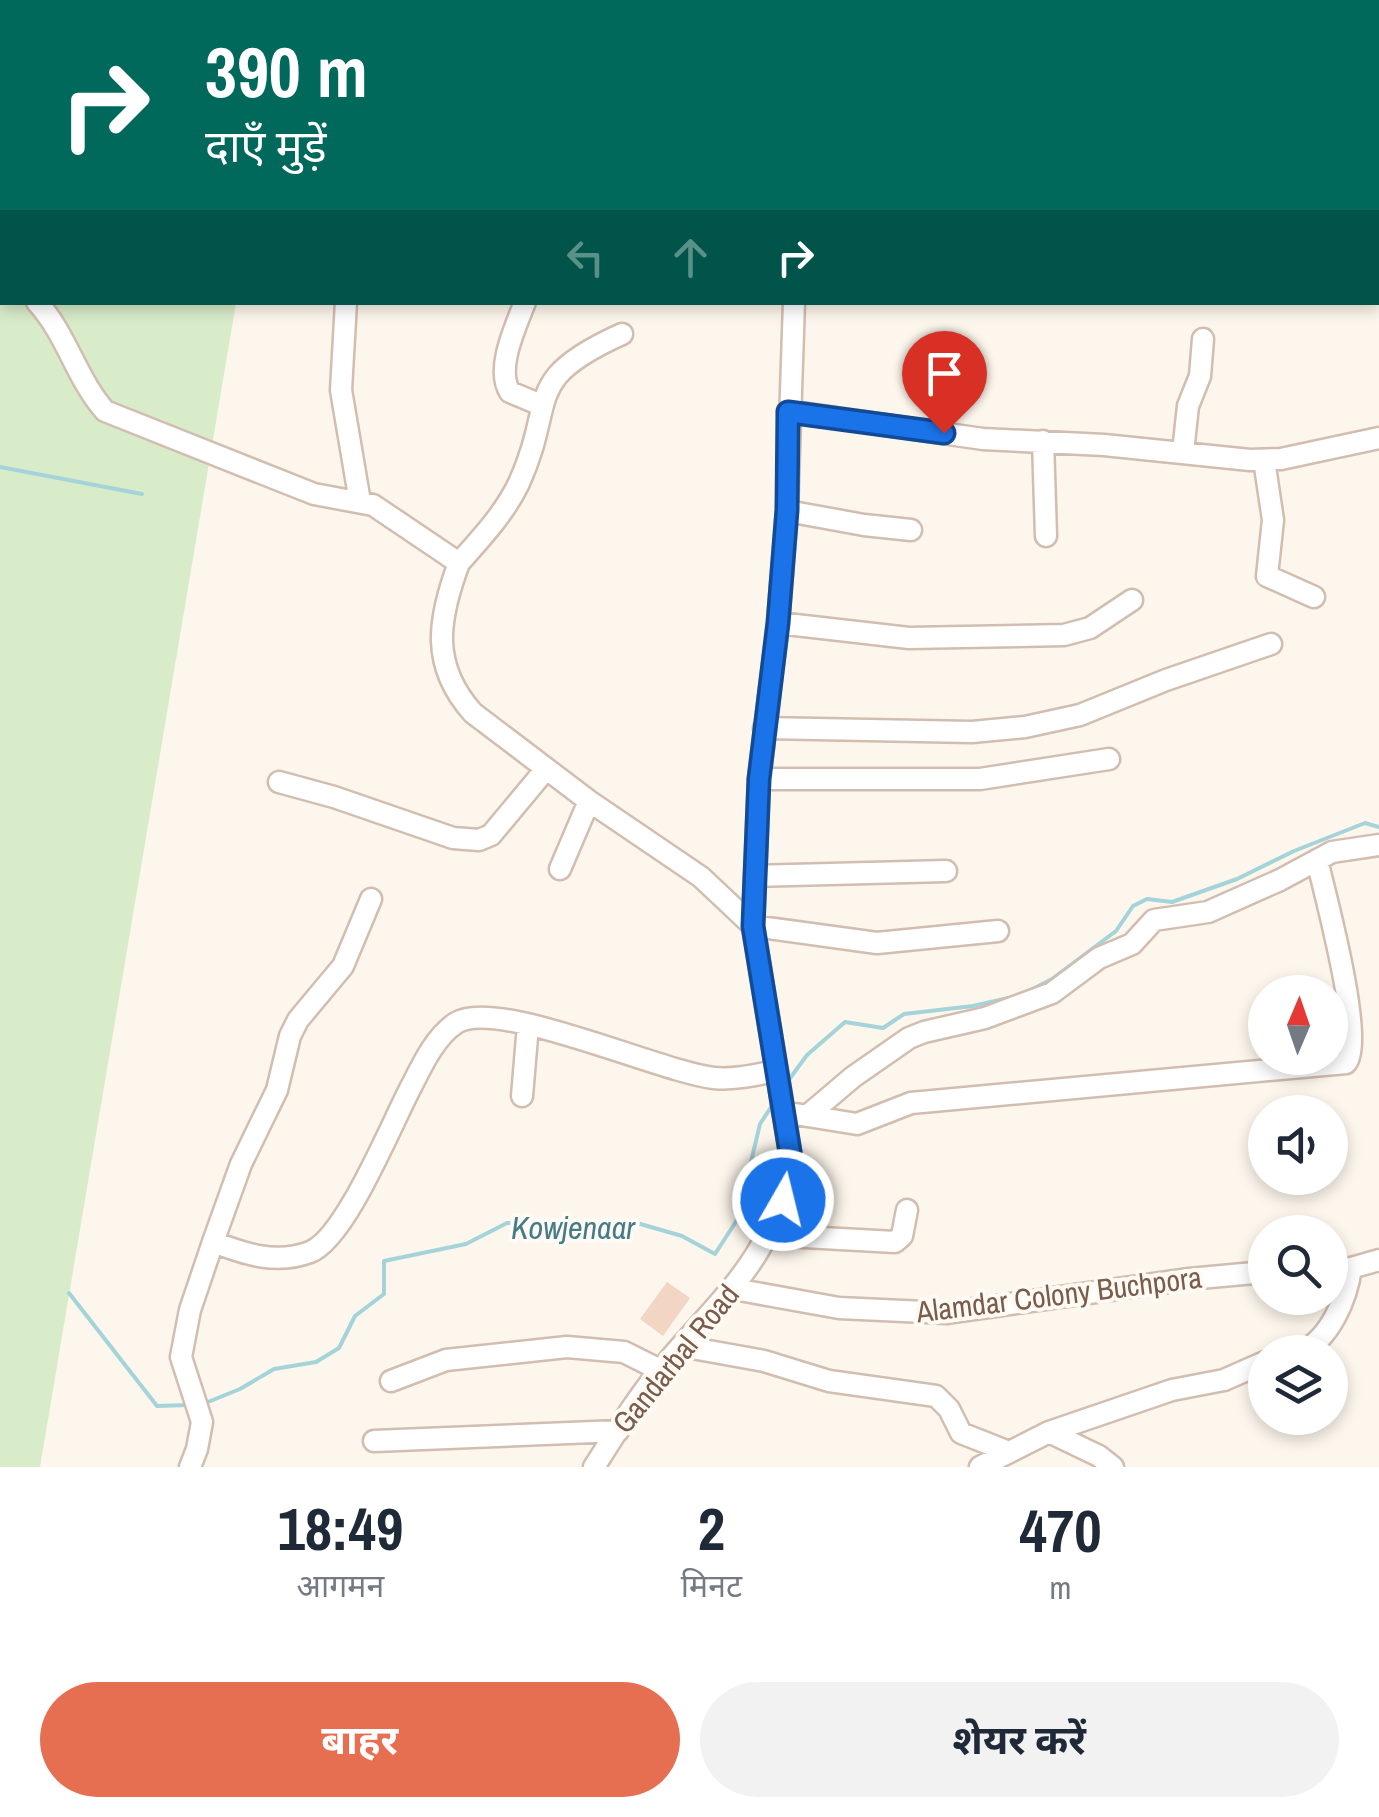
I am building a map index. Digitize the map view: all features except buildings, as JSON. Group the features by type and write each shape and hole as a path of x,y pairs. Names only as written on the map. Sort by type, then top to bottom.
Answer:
{"street":[{"path":"39,305 61,333 88,392 105,411 314,494 360,502 388,512 459,563"},
{"path":"346,305 340,390 360,502"},
{"path":"524,305 505,380 510,392 541,405"},
{"name":"Gandarbal Road","path":"594,1467 660,1370 734,1290 768,1235 787,1179 790,1152 753,926 759,779 787,510 794,305"},
{"path":"622,334 587,350 559,372 547,388 530,451 509,502 459,563 444,611 442,655 445,671 460,699 589,801 701,877 753,926 876,942 998,931"},
{"path":"1183,452 1188,406 1200,376 1202,339"},
{"path":"788,412 983,439 1264,460 1379,438"},
{"path":"1042,441 1046,536"},
{"path":"1264,460 1273,520 1267,576 1314,596"},
{"path":"787,510 912,530"},
{"path":"778,623 909,638 1064,635 1090,628 1132,600"},
{"path":"764,728 972,732 1024,727 1080,715 1272,644"},
{"path":"759,779 980,780 1109,758"},
{"path":"279,782 453,838 479,840 491,836 546,769"},
{"path":"560,869 589,801"},
{"path":"807,1116 853,1076 909,1038 985,1018 1052,993 1100,958 1132,944 1154,920 1208,912 1342,849 1379,845"},
{"path":"783,1112 857,1124 911,1103 1346,1063 1352,1049 1346,998 1317,860"},
{"path":"755,876 946,871"},
{"path":"190,1467 198,1449 202,1422 184,1371 183,1344 201,1272 241,1164 277,1090 290,1036 298,1020 343,966 371,900"},
{"path":"214,1242 252,1256 276,1259 322,1246 355,1198 420,1069 443,1034 457,1022 480,1015 528,1025 694,1075 736,1078 775,1071"},
{"path":"522,1096 528,1025"},
{"path":"768,1235 895,1242 902,1236 907,1210"},
{"path":"1348,1267 1379,1260"},
{"name":"Alamdar Colony Buchpora","path":"734,1290 839,1308 946,1314 1248,1274"},
{"path":"681,1346 764,1361 829,1381 936,1396 949,1409 961,1434 1010,1452"},
{"path":"391,1380 446,1360 567,1347 624,1352 660,1370"},
{"path":"980,1467 1049,1432 1172,1390 1224,1380 1248,1369"},
{"path":"374,1441 618,1430"},
{"path":"1049,1432 1113,1467"}],"green space":[{"path":"0,305 236,305 40,1467 0,1467"}],"waterway":[{"path":"0,467 142,494"},
{"name":"Kowjenaar","path":"1025,993 1052,979 1116,931 1133,906 1147,899 1172,902 1237,879 1365,823 1379,827"},
{"name":"Kowjenaar","path":"788,1081 807,1055 845,1022 883,1028 904,1014 1017,996"},
{"name":"Kowjenaar","path":"203,1404 274,1369 316,1362 339,1348 355,1316 384,1294 384,1261 466,1244 507,1223 637,1223 682,1236 715,1254 737,1220 760,1124 775,1101"},
{"name":"Kowjenaar","path":"69,1293 157,1406 189,1405"}],"route":[{"path":"783,1200 790,1152 753,926 759,779 787,510 788,412 944,433"}]}
